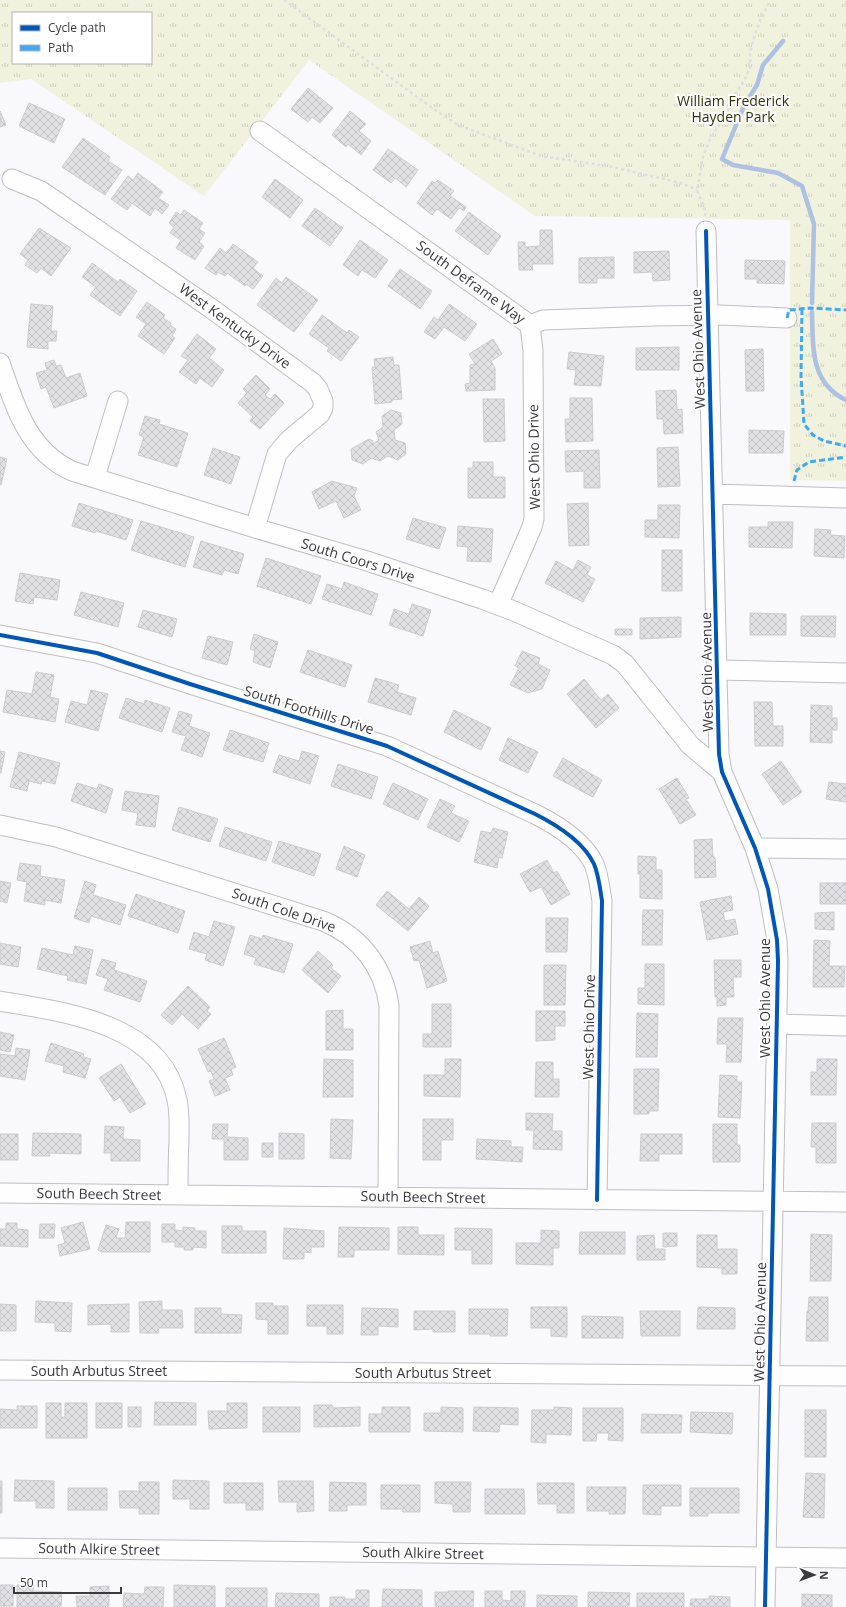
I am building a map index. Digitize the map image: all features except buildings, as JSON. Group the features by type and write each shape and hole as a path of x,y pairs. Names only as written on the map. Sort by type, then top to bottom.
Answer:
{"street":[{"name":"South Deframe Way","path":"260,131 530,325 543,320 654,316 787,318"},
{"name":"West Kentucky Drive","path":"12,179 34,187 48,196 212,309 283,360 313,383 318,389 323,401 323,408 320,414 289,440 277,454 255,528"},
{"name":"West Ohio Avenue","path":"706,231 719,754 722,772 755,848 768,889 777,940 778,1024 765,1607"},
{"name":"West Ohio Drive","path":"498,605 532,527 534,519 533,360 530,325"},
{"name":"South Coors Drive","path":"0,363 16,409 23,423 37,444 62,466 72,471 255,528 367,561 498,605 619,659 625,664 690,745 722,772"},
{"path":"95,477 118,401"},
{"path":"713,494 846,498"},
{"name":"South Foothills Drive","path":"0,635 98,653 190,684 387,746 546,820 567,834 589,856"},
{"path":"718,670 846,673"},
{"name":"South Cole Drive","path":"0,825 56,837 323,921 345,932 356,940 366,951 381,975 388,995 388,1197"},
{"path":"755,848 846,849"},
{"name":"West Ohio Drive","path":"589,856 594,865 599,881 602,916 597,1200"},
{"path":"0,1001 56,1011 110,1027 128,1036 156,1057 170,1079 178,1104 178,1195"},
{"path":"778,1024 846,1026"},
{"name":"South Beech Street","path":"0,1193 846,1202"},
{"name":"South Arbutus Street","path":"0,1370 846,1376"},
{"name":"South Alkire Street","path":"0,1548 846,1558"}],"path":[{"path":"284,0 428,105 458,125 541,156 608,166 681,183 697,190"},
{"path":"706,231 702,223 706,212 697,190 703,156 710,139 727,113 736,93 744,81 750,67 750,53 754,38 770,0"}],"green space":[{"name":"William Frederick Hayden Park","path":"0,0 846,0 846,481 790,480 790,220 535,216 309,60 204,196 31,79 0,83"}],"waterway":[{"path":"783,41 763,65 757,85 744,106 722,159 733,165 778,173 802,186 814,224 812,303"},
{"path":"812,312 814,351 820,374 834,393 846,400"}],"marked path":[{"path":"787,318 789,310 811,308 846,310"},
{"path":"802,309 801,376 804,424 813,435 824,441 846,446"},
{"path":"794,481 797,470 809,462 846,457"}],"cycle path":[{"path":"706,231 719,754 722,772 755,848 768,889 777,940 778,961 765,1607"},
{"path":"0,635 97,653 387,746 535,814 569,834 583,848 594,864 602,901 597,1200"}]}
